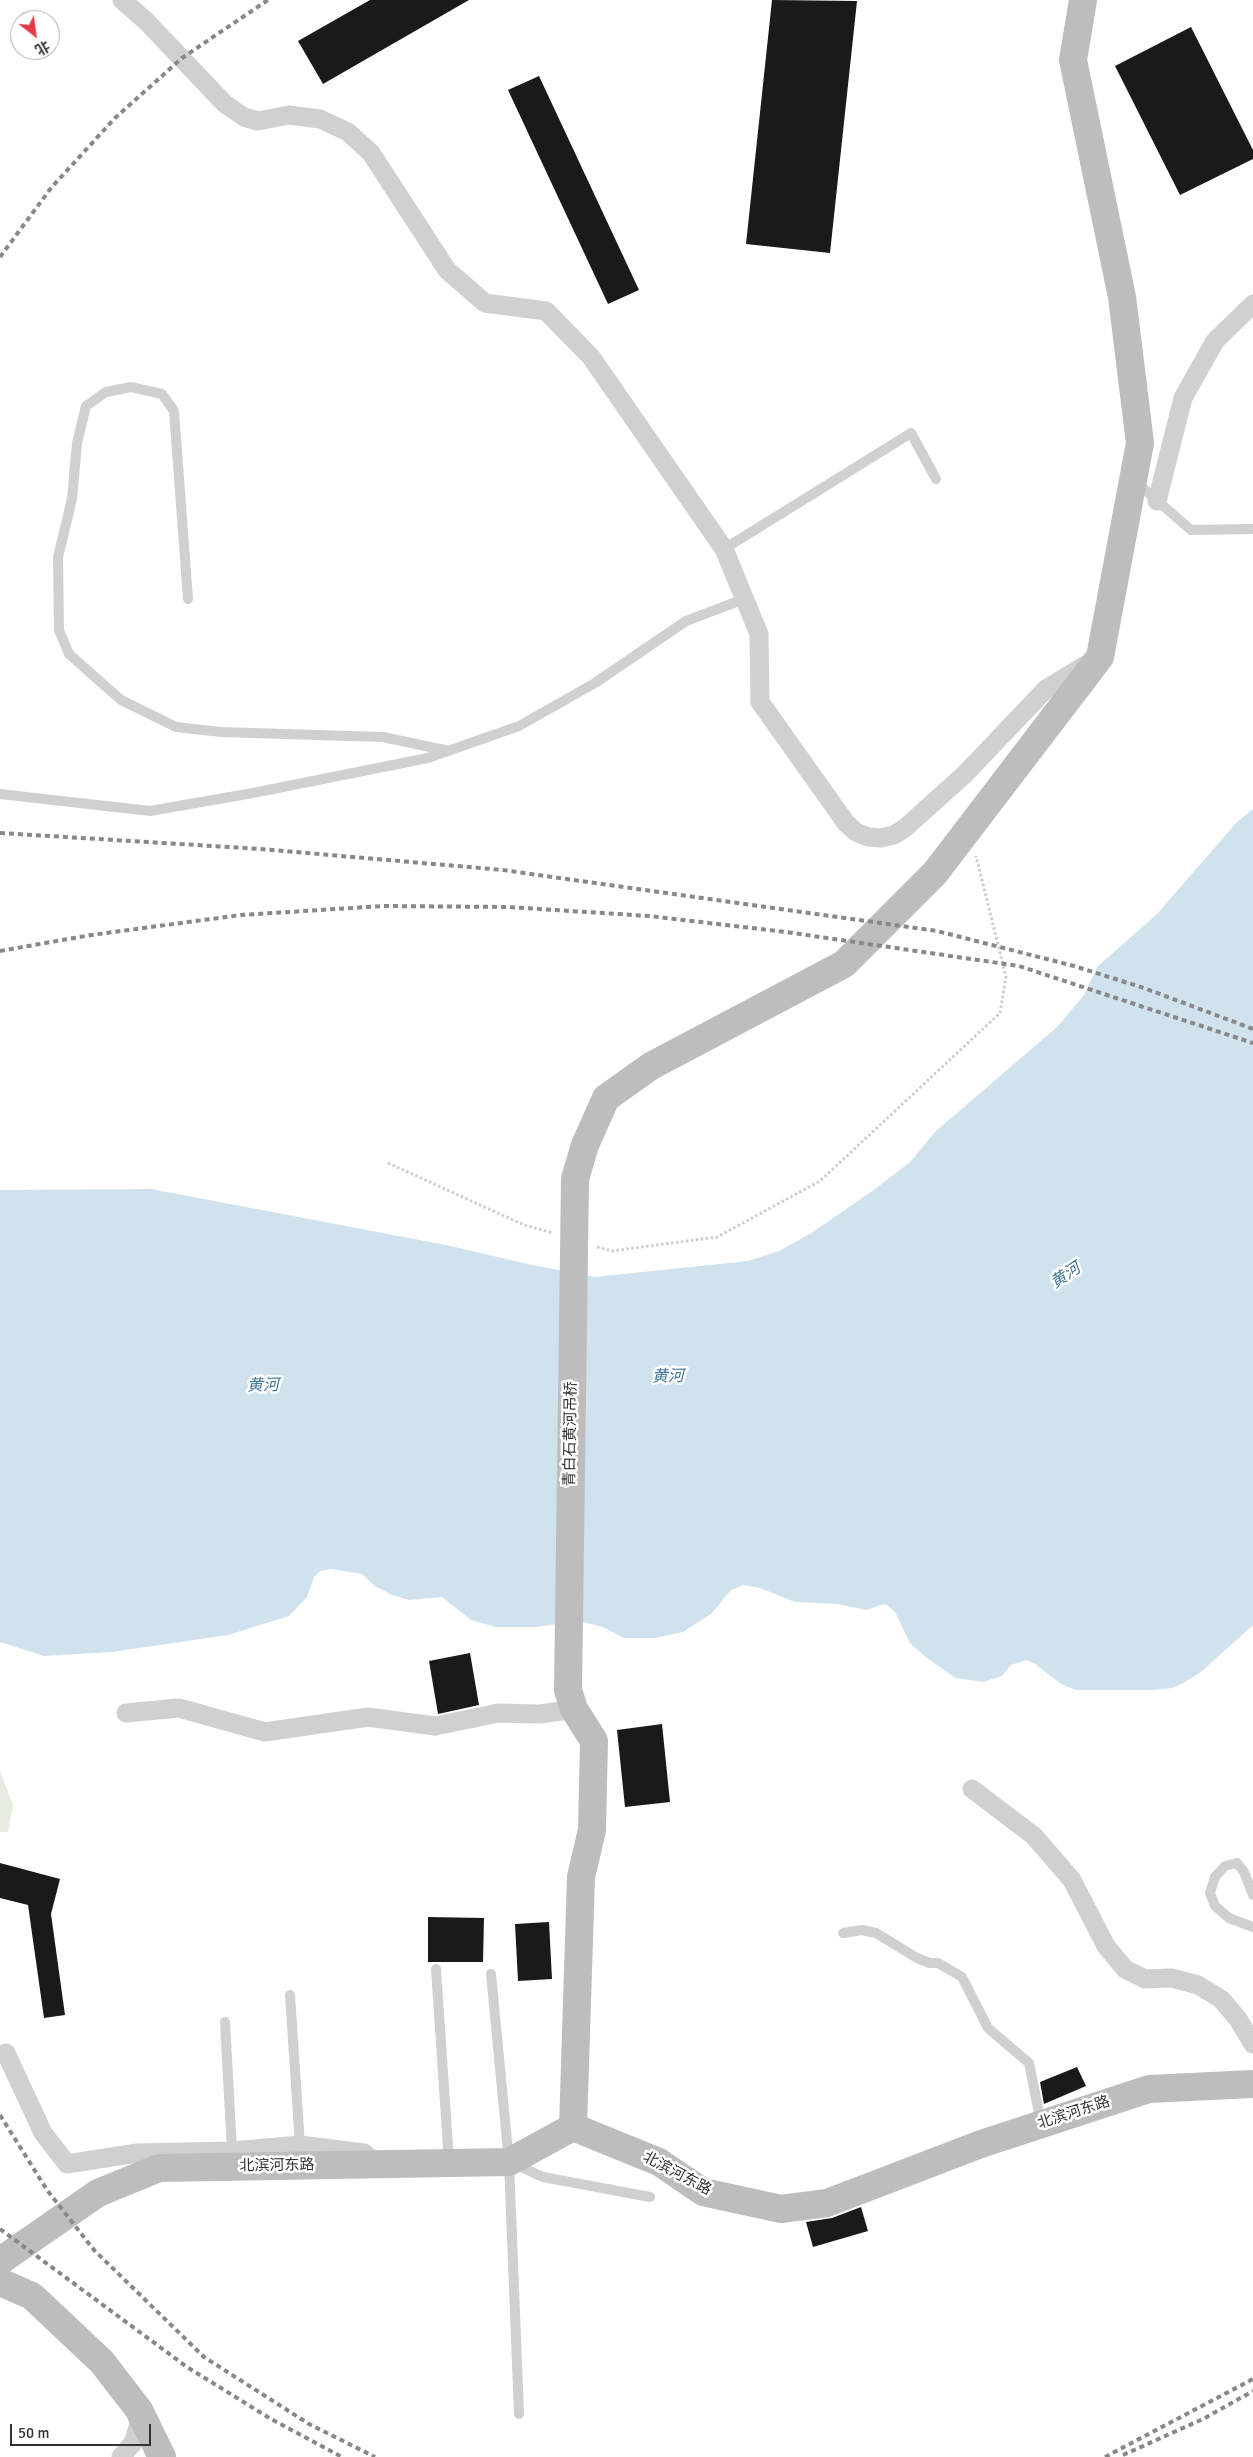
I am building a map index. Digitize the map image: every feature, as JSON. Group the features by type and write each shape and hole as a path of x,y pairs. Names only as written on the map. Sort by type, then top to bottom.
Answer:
{"street":[{"path":"122,0 146,21 225,104 244,117 258,121 289,115 320,119 348,132 371,153 446,270 484,303 546,311 591,357 724,549 759,634 760,702 846,823 856,832 868,837 881,838 894,835 905,828 965,774 1046,689 1100,657 1140,443 1122,297 1073,60 1083,0"},
{"path":"1157,501 1183,398 1215,341 1253,304"},
{"name":"青白石黄河吊桥","path":"571,1699 575,1179 586,1145 606,1098 650,1066 844,964 935,873 1100,657"},
{"path":"126,1712 179,1708 265,1732 368,1717 435,1726 499,1713 540,1714 571,1699 594,1741 592,1830 581,1876 573,2127"},
{"path":"972,1789 1034,1836 1072,1880 1106,1946 1125,1968 1145,1979 1172,1978 1198,1985 1221,1999 1238,2019 1253,2044"},
{"path":"6,2053 43,2132 67,2164 137,2153 232,2151 300,2145 364,2153 377,2164"},
{"name":"北滨河东路","path":"0,2261 98,2193 159,2168 509,2162 573,2127 659,2162 703,2192 781,2209 828,2203 981,2144 1149,2089 1253,2084"},
{"path":"0,2282 32,2296 81,2339 102,2362 139,2410 162,2457"},
{"path":"120,2457 132,2443 138,2427 139,2410"}],"lane":[{"path":"188,600 174,411 162,394 132,387 106,392 86,406 78,443 72,499 58,557 59,630 69,654 121,700 176,727 221,732 383,737 449,751"},
{"path":"724,549 911,433 936,479"},
{"path":"1133,480 1191,530 1253,529"},
{"path":"0,794 150,810 253,793 418,760 519,726 595,684 686,621 744,599"},
{"path":"1253,1896 1244,1872 1237,1863 1225,1866 1215,1877 1210,1893 1215,1906 1229,1918 1253,1928"},
{"path":"843,1933 862,1930 876,1933 917,1958 930,1963 938,1963 962,1977 988,2028 1029,2062 1041,2124"},
{"path":"436,1969 449,2163"},
{"path":"491,1974 509,2162 519,2414"},
{"path":"290,1995 300,2145"},
{"path":"225,2022 232,2151"},
{"path":"509,2162 543,2177 650,2197"}],"path":[{"path":"594,1246 612,1251 717,1237 820,1181 1000,1013 1006,977 969,829"},
{"path":"388,1163 524,1225 559,1235"}],"shaded area":[{"path":"0,1771 13,1805 8,1832 0,1832"}],"water":[{"name":"黄河","path":"1253,809 1253,1625 1201,1672 1172,1688 1154,1690 1076,1690 1061,1684 1035,1664 1026,1660 1011,1665 1002,1676 983,1682 956,1678 928,1659 910,1643 895,1612 887,1605 884,1604 866,1610 838,1604 795,1602 760,1588 744,1585 731,1590 712,1613 683,1632 654,1638 624,1638 603,1627 579,1621 535,1627 496,1627 471,1620 442,1597 409,1600 392,1595 375,1586 362,1574 331,1569 320,1571 314,1577 307,1597 289,1616 228,1635 112,1652 44,1656 0,1642 0,1190 151,1189 446,1245 595,1277 748,1261 779,1251 813,1232 910,1162 935,1132 1058,1026 1084,995 1098,966 1157,914 1237,822"}],"building":[{"path":"370,0 469,0 323,84 298,41"},
{"path":"772,0 857,1 830,253 746,244"},
{"path":"1191,27 1253,150 1253,159 1180,195 1115,66"},
{"path":"539,76 639,290 608,304 508,90"},
{"path":"470,1653 479,1705 438,1714 429,1661"},
{"path":"662,1724 670,1802 625,1807 617,1730"},
{"path":"0,1863 60,1879 51,1914 65,2015 44,2018 28,1905 0,1898"},
{"path":"428,1917 484,1918 483,1962 428,1962"},
{"path":"549,1922 552,1979 518,1981 515,1924"},
{"path":"1077,2067 1086,2086 1044,2104 1040,2082"},
{"path":"861,2207 868,2231 813,2247 806,2222 832,2218"}],"railway":[{"path":"0,257 51,188 115,118 182,58 268,0"},
{"path":"0,833 261,849 503,870 937,931 1074,966 1144,988 1253,1029"},
{"path":"0,951 91,935 241,915 383,906 508,907 649,916 786,932 1019,966 1253,1043"},
{"path":"0,2115 47,2190 94,2250 204,2357 309,2424 375,2457"},
{"path":"0,2229 187,2367 271,2419 342,2457"},
{"path":"1105,2457 1253,2379"},
{"path":"1123,2455 1203,2419 1253,2391"}]}
